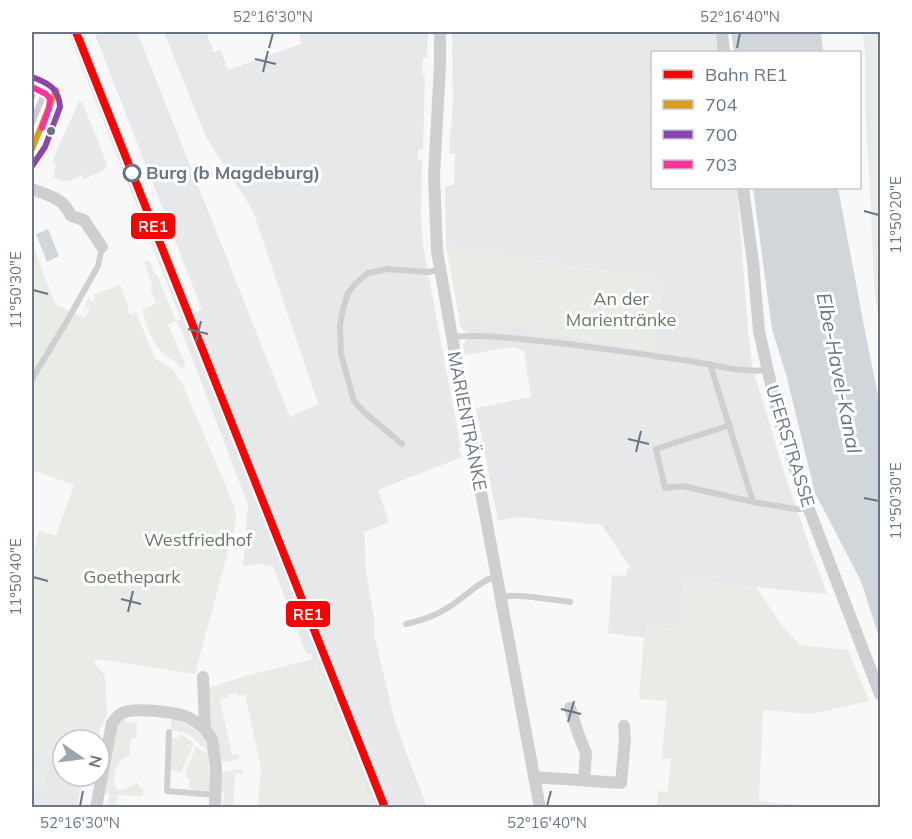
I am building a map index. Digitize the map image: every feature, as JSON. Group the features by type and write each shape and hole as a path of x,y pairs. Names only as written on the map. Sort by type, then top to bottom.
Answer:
{"street":[{"name":"MARIENTRÄNKE","path":"440,32 434,176 436,241 540,807"},
{"path":"722,32 724,51"},
{"path":"32,189 59,199 71,216 84,220 102,247"},
{"name":"UFERSTRASSE","path":"743,189 758,325 778,416 809,509 880,694"},
{"path":"202,677 206,729"},
{"path":"570,708 586,753 584,780"},
{"path":"96,807 112,723 123,712 135,710 167,712 184,716 206,729 212,739 214,749 216,801"},
{"path":"534,777 621,783 624,726"}],"lane":[{"path":"32,77 56,90 60,101 60,107 42,150 32,166"},
{"path":"32,98 39,80"},
{"path":"32,123 48,84"},
{"path":"32,149 56,90"},
{"path":"32,379 98,266 102,247"},
{"path":"402,444 354,401 341,354 342,309 348,293 368,273 387,269 428,272 440,270"},
{"path":"452,337 512,339 588,346 753,372 767,370"},
{"path":"710,364 753,502"},
{"path":"730,425 656,449 665,488 683,486 753,502 809,509"},
{"path":"406,624 448,608 485,581 496,576"},
{"path":"501,597 508,595 570,602"},
{"path":"170,732 167,791 216,801"}],"shaded area":[{"path":"62,32 82,32 192,314 202,310 94,32 137,32 290,417 318,404 253,211 206,137 164,32 206,32 214,52 221,50 228,70 301,44 299,32 428,32 427,58 423,58 422,74 425,75 423,149 418,150 418,160 422,160 423,246 462,457 378,490 389,522 364,532 366,572 375,624 374,634 394,718 427,807 373,807 311,654 306,654 273,566 257,564 243,566 248,505 176,321 181,319 69,34 63,35"},
{"path":"452,32 717,32 719,51 651,51 651,189 737,189 752,366 786,478 827,594 684,580 679,630 647,626 646,638 608,633 612,575 626,576 627,569 631,569 602,525 517,517 498,521 476,408 531,397 524,351 512,347 465,355 463,344 466,341 465,331 460,327 459,317 653,350 664,281 446,246 445,187 454,184 455,154 449,153 453,102"},
{"path":"79,101 83,104 107,164 105,169 84,179 82,175 69,181 61,181 53,177 56,164 52,162"},
{"path":"32,754 51,758 51,788 81,788 77,807 32,807"}],"green space":[{"path":"863,32 880,32 880,329 874,289"},
{"name":"Goethepark","path":"32,243 55,304 85,318 90,309 84,306 89,297 91,302 95,300 93,295 120,285 129,309 127,312 131,315 136,312 155,358 173,370 183,385 235,508 236,522 195,674 94,659 95,664 105,675 107,715 100,728 51,728 51,758 32,754 32,560 39,531 56,536 74,485 32,470"},
{"name":"An der Marientränke","path":"446,246 664,281 653,350 459,317"},
{"path":"149,260 176,321 168,325 186,366 181,368 156,345 142,310 156,303 144,262"},
{"path":"684,580 756,587 784,628 800,645 848,650 869,701 811,714 763,710 759,801 815,807 657,807 658,791 668,792 671,759 662,758 667,701 639,699 644,637 646,637 647,626 679,630"},
{"path":"313,659 373,807 258,807 261,767 245,694 237,696 236,693 220,700 232,755 240,754 238,759 224,762 219,760 210,728 209,688"},
{"path":"126,715 127,722 137,723 136,738 131,738 130,755 118,765 115,785 117,790 120,790 137,783 143,790 143,796 117,795 116,807 108,807 109,794 103,793 104,788 111,788 111,754 117,724"},
{"path":"171,718 184,723 204,736 207,749 191,736 171,730"},
{"path":"180,734 194,744 181,772 171,770 171,738 179,739"},
{"path":"196,746 207,752 210,791 190,789 189,779 185,774"},
{"path":"32,763 50,767 45,789 32,786"},
{"path":"242,770 242,774 235,774 233,807 223,807 224,792 221,790 221,775 225,771"}],"water":[{"path":"731,32 821,32 823,51 734,51"},
{"name":"Elbe-Havel-Kanal","path":"753,189 838,189 880,406 880,640 861,581 815,493 787,378 772,329"},
{"path":"48,229 59,256 47,262 36,234"}],"rail line":[{"name":"RE1","path":"76,32 385,808"}],"transit line":[{"name":"700","path":"32,77 52,87 60,107 45,147 32,166"},
{"name":"703","path":"32,87 46,94 50,99 42,128"},
{"name":"704","path":"32,149 56,90"}],"place":[{"name":"Burg (b Magdeburg)","path":"132,173"}],"park label":[{"name":"Westfriedhof","path":"198,540"}]}
